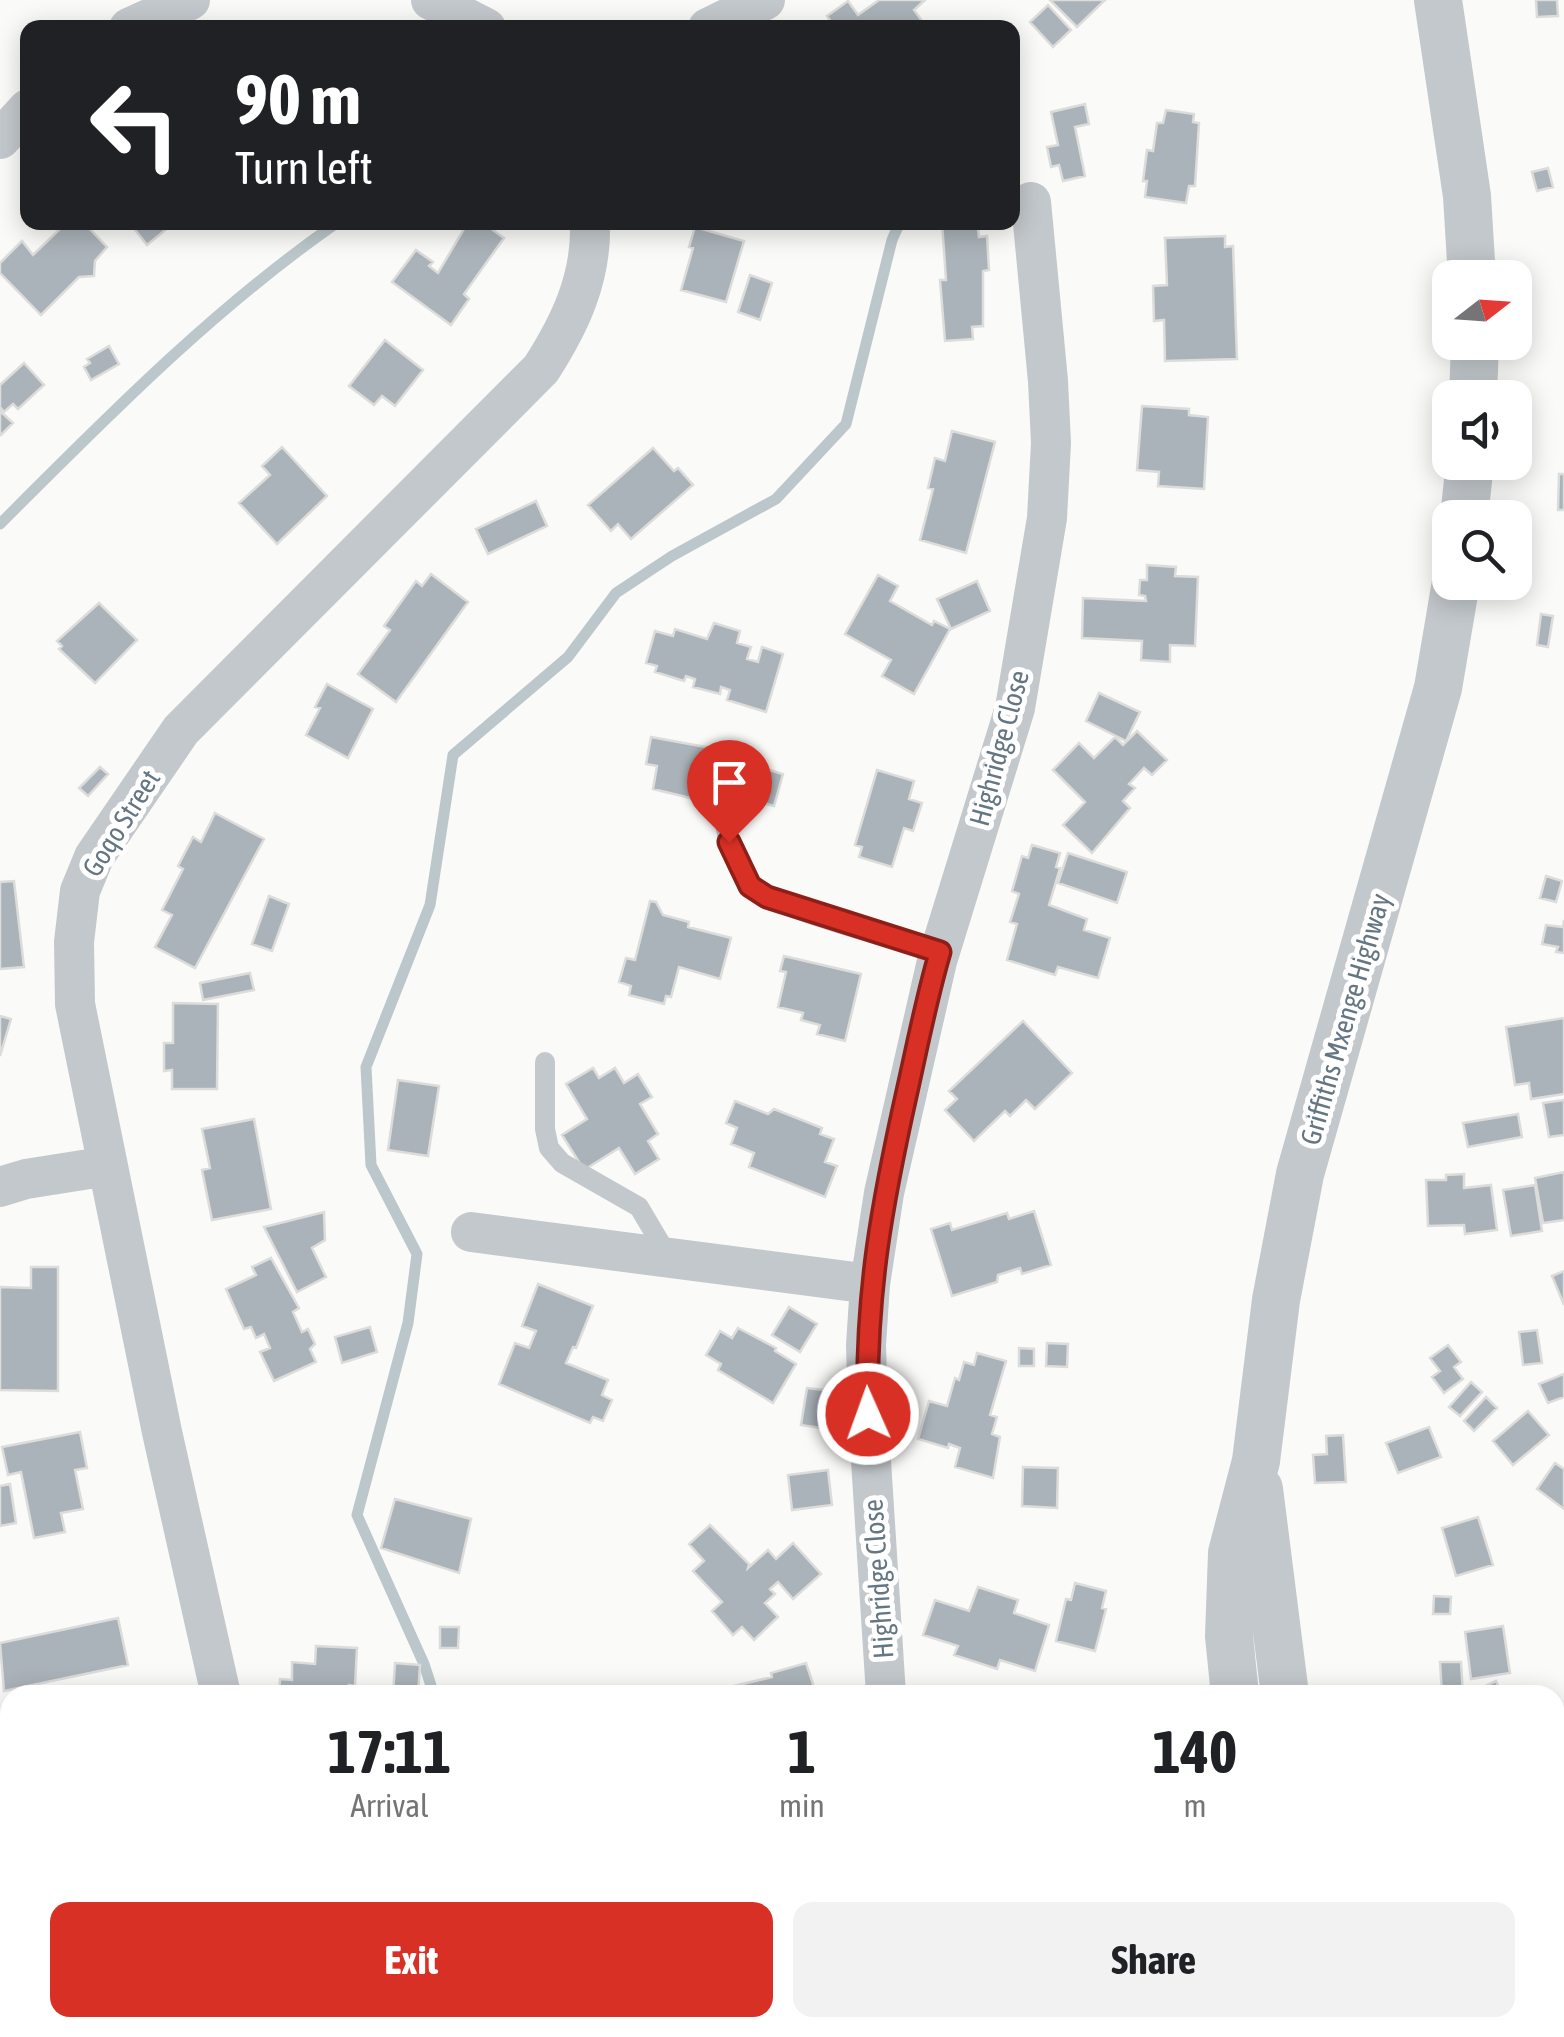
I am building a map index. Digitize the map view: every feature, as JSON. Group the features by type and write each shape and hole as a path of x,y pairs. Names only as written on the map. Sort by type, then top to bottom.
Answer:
{"street":[{"path":"146,20 190,0"},
{"path":"431,0 470,20"},
{"path":"724,20 765,0"},
{"path":"1438,0 1465,177 1471,260"},
{"path":"0,138 20,117"},
{"name":"Highridge Close","path":"885,1685 868,1414 866,1345 870,1284 884,1193 940,952 1015,708 1047,518 1050,428 1031,202"},
{"name":"Goqo Street","path":"219,1685 162,1432 75,1004 74,942 80,891 94,857 181,730 541,369 564,334 579,300 591,249 590,230"},
{"name":"Griffiths Mxenge Highway","path":"1234,1685 1229,1636 1232,1553 1256,1461 1276,1300 1300,1174 1438,688 1453,600"},
{"path":"0,1187 108,1166"},
{"path":"471,1232 870,1284"},
{"name":"Griffiths Mxenge Highway","path":"1256,1461 1284,1685"}],"lane":[{"path":"722,810 739,867 758,892 940,952"},
{"path":"545,1062 545,1129 549,1148 562,1163 639,1207 669,1258"}],"building":[{"path":"879,0 925,0 914,10 921,20 830,20 827,16 848,1 858,15"},
{"path":"1050,0 1105,0 1077,27"},
{"path":"1536,0 1557,0 1558,16 1537,17"},
{"path":"1048,5 1071,30 1053,47 1030,22"},
{"path":"1085,104 1089,124 1075,127 1085,176 1063,181 1059,165 1051,167 1047,147 1058,145 1051,112"},
{"path":"1166,110 1194,114 1193,122 1199,123 1195,186 1189,186 1186,203 1145,197 1147,150 1153,151 1157,123 1163,123"},
{"path":"1548,168 1553,187 1537,191 1532,172"},
{"path":"59,230 91,230 107,247 95,261 94,276 79,277 41,315 0,273 0,263 22,241 33,255"},
{"path":"135,230 165,230 147,245"},
{"path":"463,230 493,230 504,238 464,294 469,299 451,325 392,282 416,250 433,262 429,266 438,273"},
{"path":"694,230 744,241 726,302 681,290 693,248 689,247"},
{"path":"943,230 978,230 979,237 987,236 989,270 983,271 983,326 972,327 973,339 945,341 940,280 946,280"},
{"path":"1225,236 1225,247 1233,246 1237,359 1165,361 1164,320 1154,321 1153,286 1167,285 1165,238"},
{"path":"750,275 772,283 760,320 738,312"},
{"path":"385,340 423,370 395,406 382,396 374,405 349,386"},
{"path":"109,346 119,364 91,380 84,367 90,363 87,359"},
{"path":"24,363 44,385 18,409 13,404 4,412 0,407 0,385"},
{"path":"1142,406 1189,409 1189,415 1208,417 1204,489 1158,486 1159,472 1137,470"},
{"path":"0,411 13,423 1,435 0,434"},
{"path":"952,431 995,442 966,553 920,540 933,489 928,488 935,458 945,461"},
{"path":"282,447 327,496 277,544 239,503 270,475 262,466"},
{"path":"653,448 693,485 631,539 618,524 611,531 588,505"},
{"path":"1559,474 1564,474 1564,510 1558,510"},
{"path":"536,501 547,526 488,554 476,529"},
{"path":"1147,565 1176,567 1175,576 1198,577 1195,646 1170,645 1170,662 1141,660 1142,641 1082,638 1083,598 1146,601 1145,596 1139,595 1140,580 1147,580"},
{"path":"431,574 468,602 396,702 358,674 390,630 384,626 416,581 422,586"},
{"path":"878,575 898,586 890,601 932,625 934,621 950,629 914,694 882,676 891,660 845,634"},
{"path":"977,581 990,611 951,629 937,599"},
{"path":"99,603 137,640 95,683 59,649 62,646 57,641"},
{"path":"1541,614 1553,616 1548,647 1537,645"},
{"path":"714,623 740,631 737,643 751,647 747,659 758,662 762,647 783,654 766,712 727,700 730,690 721,687 720,694 693,687 695,679 686,676 684,681 655,672 657,666 646,663 655,631 673,636 675,629 707,639"},
{"path":"327,684 373,709 348,758 306,735"},
{"path":"1099,693 1140,712 1126,741 1086,721"},
{"path":"1137,731 1167,760 1152,775 1144,768 1129,784 1135,788 1123,801 1130,808 1092,853 1063,825 1085,802 1053,770 1079,743 1094,758 1115,737 1123,745"},
{"path":"651,737 744,754 735,800 708,795 707,802 653,789 657,766 646,764"},
{"path":"752,765 783,774 774,806 743,798"},
{"path":"100,767 108,774 88,796 79,788"},
{"path":"877,770 914,781 909,799 922,803 913,831 904,828 892,867 859,857 862,847 855,845"},
{"path":"215,813 264,839 195,968 155,947 172,915 162,910 183,869 178,866 193,837 201,842"},
{"path":"1032,845 1060,853 1056,867 1060,868 1049,905 1087,919 1084,930 1110,938 1098,978 1058,967 1055,975 1007,960 1017,924 1010,922 1019,894 1012,891 1022,856 1028,858"},
{"path":"1068,853 1127,872 1117,903 1058,883"},
{"path":"1546,876 1562,881 1556,902 1540,898"},
{"path":"14,881 24,967 0,969 0,882"},
{"path":"269,896 289,904 272,951 252,944"},
{"path":"650,901 656,902 663,915 689,922 688,927 731,938 720,979 679,967 671,997 666,996 664,1004 629,995 631,986 619,982 626,958 635,960"},
{"path":"1564,920 1564,953 1556,952 1558,947 1542,944 1546,925 1563,927"},
{"path":"784,956 861,974 845,1041 817,1034 820,1025 801,1020 803,1013 778,1007 786,972 780,971"},
{"path":"250,973 254,990 203,1000 200,983"},
{"path":"173,1003 218,1004 217,1089 172,1089 172,1070 164,1071 164,1043 173,1043"},
{"path":"0,1016 11,1019 0,1056"},
{"path":"1564,1018 1564,1094 1531,1099 1529,1083 1515,1085 1506,1027"},
{"path":"1023,1021 1072,1073 1035,1109 1026,1100 1010,1116 1005,1111 974,1141 945,1110 957,1099 949,1091"},
{"path":"593,1068 599,1078 615,1068 624,1083 638,1074 652,1097 640,1104 658,1134 648,1141 659,1159 635,1174 619,1148 584,1170 562,1135 587,1119 566,1084"},
{"path":"398,1080 439,1086 428,1156 388,1150"},
{"path":"1564,1100 1564,1135 1549,1137 1543,1103"},
{"path":"735,1101 768,1114 774,1109 822,1128 820,1134 834,1139 825,1162 837,1166 825,1197 749,1167 754,1153 731,1144 737,1128 726,1123"},
{"path":"1518,1114 1522,1137 1468,1147 1463,1123"},
{"path":"254,1119 271,1209 212,1220 202,1170 210,1168 202,1129"},
{"path":"1564,1172 1564,1220 1543,1223 1535,1178"},
{"path":"1464,1174 1464,1188 1491,1185 1497,1230 1465,1234 1464,1225 1428,1226 1426,1180 1446,1180 1446,1175"},
{"path":"1535,1185 1542,1231 1511,1236 1503,1190"},
{"path":"1034,1211 1051,1265 1022,1274 1020,1268 998,1275 997,1282 952,1296 931,1229 950,1223 952,1230 1007,1213 1009,1219"},
{"path":"324,1212 325,1240 312,1248 326,1277 297,1292 264,1227"},
{"path":"271,1258 299,1308 293,1312 302,1332 308,1329 315,1344 310,1349 316,1362 274,1381 260,1352 270,1348 264,1334 256,1338 251,1327 244,1329 226,1289 256,1275 252,1267"},
{"path":"31,1267 58,1267 58,1391 0,1390 0,1287 31,1288"},
{"path":"1564,1271 1564,1305 1552,1276"},
{"path":"538,1284 593,1306 566,1363 608,1380 602,1395 612,1400 603,1421 593,1417 590,1423 499,1384 515,1343 529,1348 536,1331 522,1326"},
{"path":"789,1307 817,1324 800,1352 772,1335"},
{"path":"370,1327 377,1352 342,1363 335,1337"},
{"path":"738,1328 776,1348 796,1364 773,1403 718,1370 721,1364 706,1355 720,1331 732,1338"},
{"path":"1537,1330 1542,1363 1523,1365 1519,1332"},
{"path":"1047,1343 1068,1344 1067,1367 1046,1366"},
{"path":"1448,1345 1461,1362 1454,1367 1463,1379 1444,1393 1432,1377 1440,1371 1430,1358"},
{"path":"1019,1348 1034,1349 1034,1366 1019,1366"},
{"path":"977,1353 1006,1361 990,1415 997,1417 992,1434 1000,1437 993,1478 955,1467 960,1448 918,1439 929,1401 947,1406 964,1362 974,1365"},
{"path":"1564,1374 1564,1397 1548,1403 1539,1384"},
{"path":"1471,1382 1482,1392 1460,1416 1449,1407"},
{"path":"807,1388 833,1391 827,1429 801,1425"},
{"path":"1486,1397 1497,1408 1474,1431 1464,1421"},
{"path":"1528,1411 1549,1435 1513,1465 1493,1441"},
{"path":"1429,1427 1441,1457 1398,1473 1386,1443"},
{"path":"80,1432 87,1468 75,1470 83,1509 61,1513 65,1532 34,1538 21,1472 8,1475 2,1447"},
{"path":"1343,1435 1346,1482 1315,1483 1313,1455 1327,1454 1326,1436"},
{"path":"1555,1463 1564,1469 1564,1509 1537,1489"},
{"path":"1023,1467 1058,1468 1057,1508 1022,1506"},
{"path":"828,1470 832,1505 792,1510 788,1475"},
{"path":"10,1484 16,1523 0,1526 0,1486"},
{"path":"395,1499 471,1519 459,1573 381,1548"},
{"path":"1478,1517 1493,1565 1456,1576 1442,1528"},
{"path":"710,1525 749,1564 748,1568 768,1550 776,1559 793,1543 821,1574 793,1599 778,1582 770,1589 775,1594 765,1603 778,1617 754,1640 742,1627 733,1635 712,1611 722,1602 693,1571 704,1561 689,1544"},
{"path":"1075,1583 1106,1591 1102,1608 1106,1609 1095,1651 1056,1641 1066,1599 1071,1600"},
{"path":"978,1587 1018,1600 1014,1613 1049,1625 1035,1671 1000,1660 997,1669 954,1655 958,1646 923,1635 935,1600 969,1611"},
{"path":"1434,1596 1451,1597 1450,1614 1433,1614"},
{"path":"118,1618 128,1665 33,1685 4,1685 0,1643"},
{"path":"1503,1626 1510,1673 1471,1679 1465,1632"},
{"path":"440,1627 459,1627 458,1648 440,1648"},
{"path":"316,1646 357,1648 355,1685 280,1685 280,1679 292,1680 292,1662 315,1664"},
{"path":"1440,1662 1461,1662 1462,1685 1441,1685"},
{"path":"395,1663 420,1665 419,1685 394,1685"},
{"path":"806,1663 813,1685 738,1685 772,1677 771,1673"}],"waterway":[{"path":"0,524 205,327 327,230"},
{"path":"431,1685 357,1515 408,1323 417,1254 371,1165 366,1067 430,905 453,755 568,657 616,593 672,556 776,499 846,424 896,230"}],"route":[{"path":"729,842 750,886 767,897 940,952 884,1193 870,1284 866,1345 868,1414"}]}
